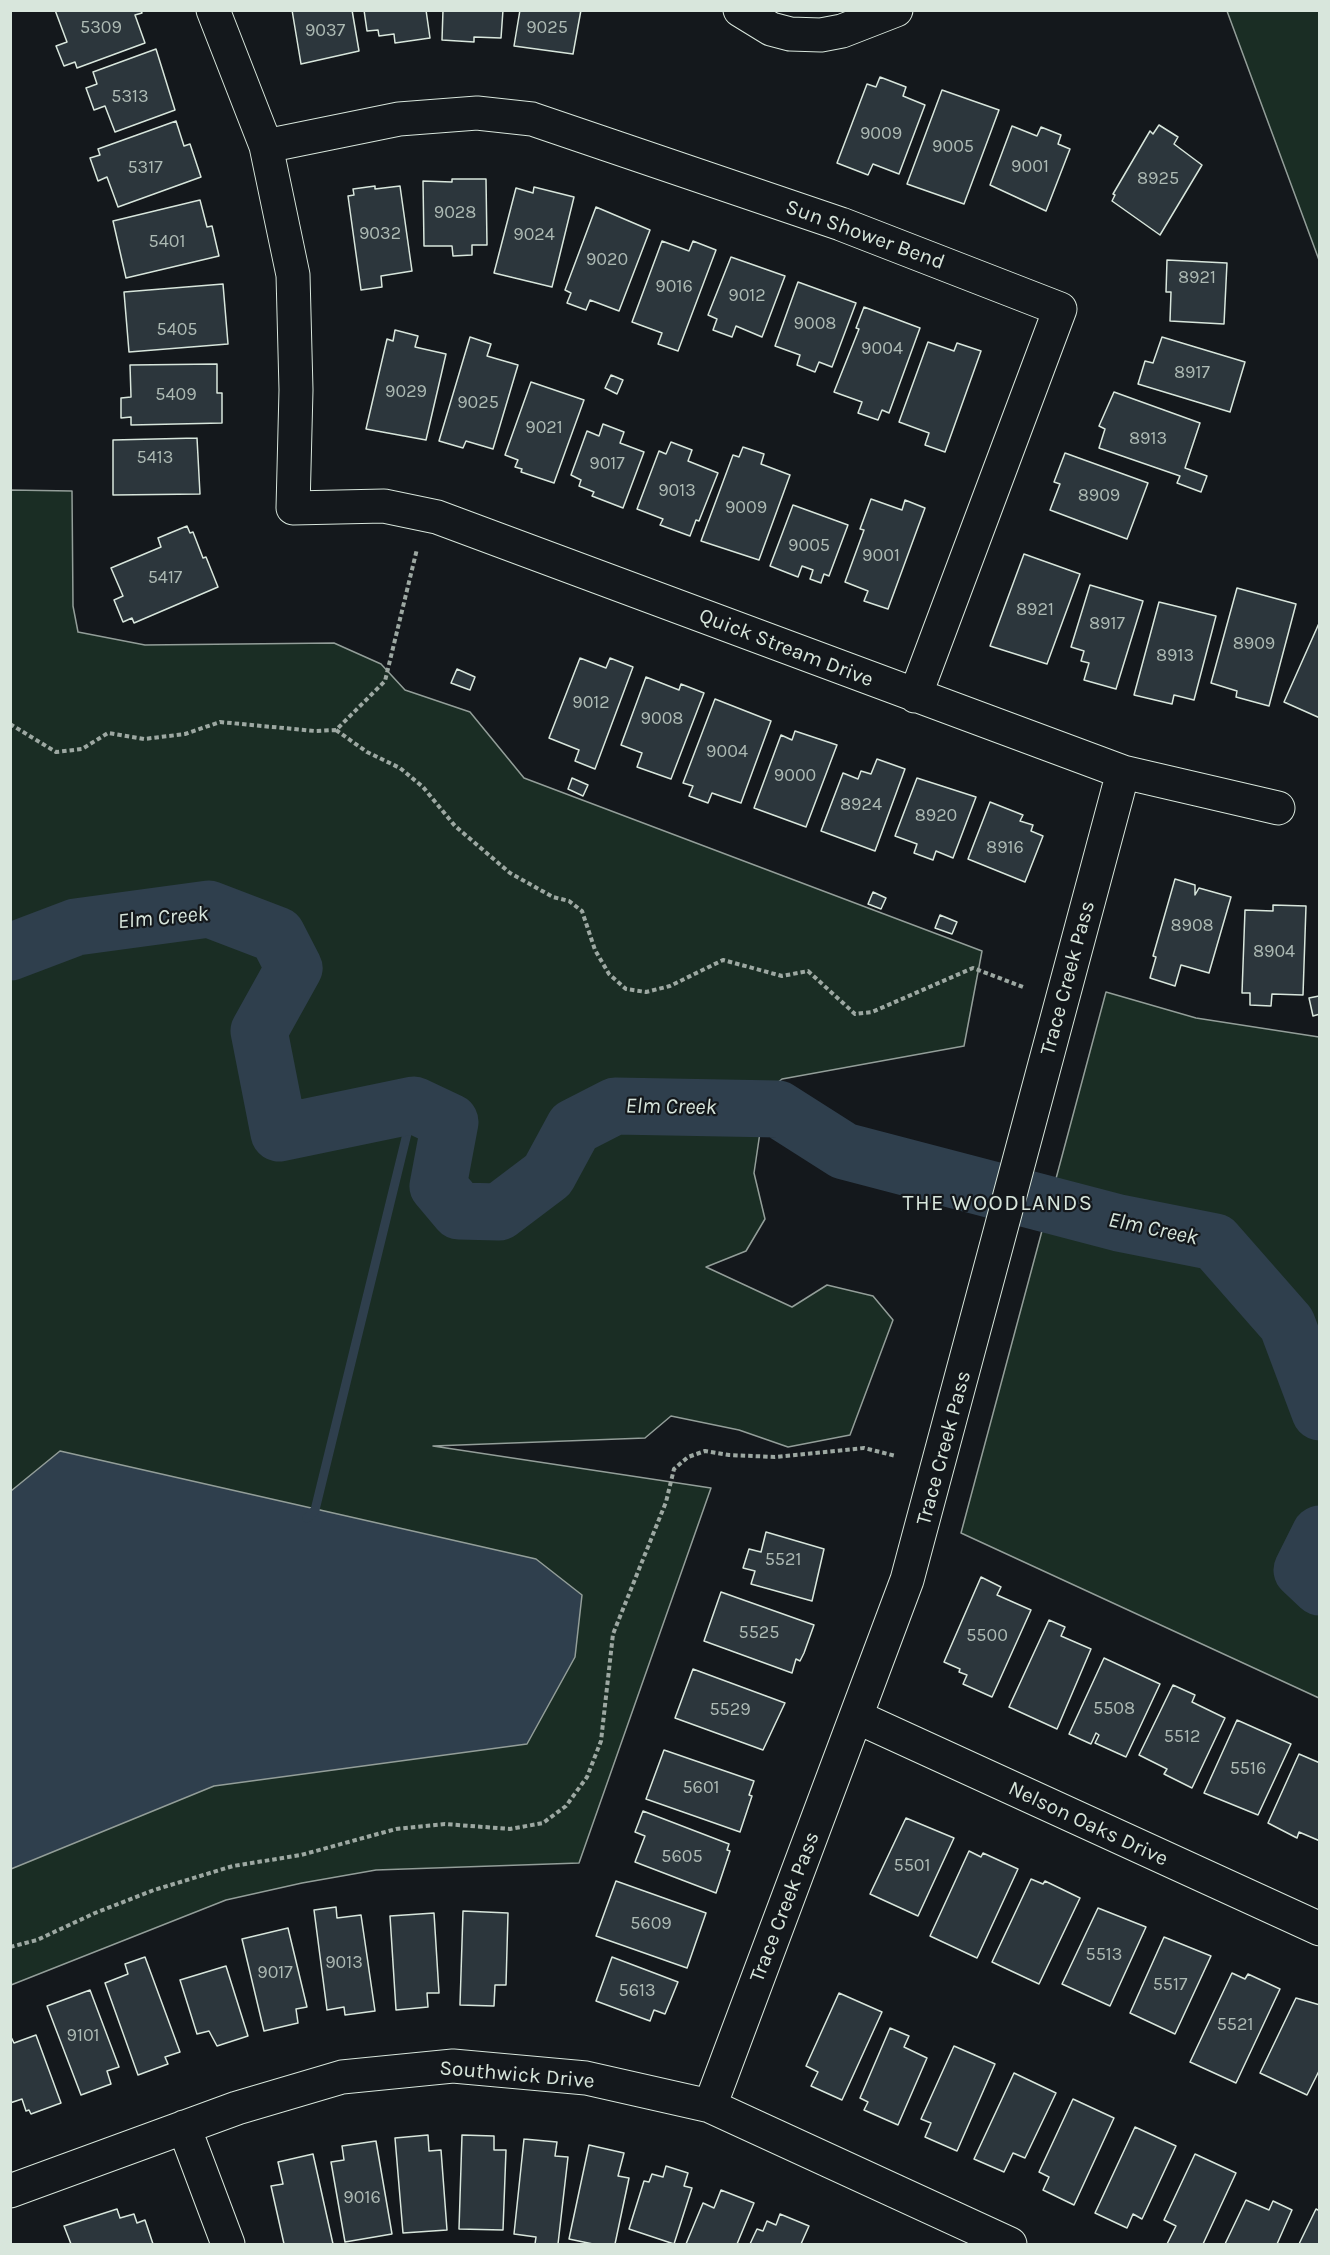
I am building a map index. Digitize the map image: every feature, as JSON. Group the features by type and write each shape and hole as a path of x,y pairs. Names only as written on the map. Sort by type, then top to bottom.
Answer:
{"street":[{"path":"213,10 266,146"},
{"path":"740,10 771,29 790,34 821,36 842,31 896,10"},
{"name":"Sun Shower Bend","path":"266,146 399,119 477,113 532,119 841,224 1060,309 915,696"},
{"name":"Quick Stream Drive","path":"266,146 293,275 296,390 293,508 384,506 437,517 1123,772 1278,808"},
{"name":"Trace Creek Pass","path":"710,2106 907,1580 1123,772"},
{"name":"Nelson Oaks Drive","path":"857,1717 1320,1929"},
{"name":"Southwick Drive","path":"10,2191 237,2108 342,2077 453,2066 586,2078 710,2106 1010,2244"},
{"path":"184,2127 228,2244"}],"path":[{"path":"336,730 385,681 417,549"},
{"path":"10,724 56,752 82,749 108,732 144,740 185,734 220,722 315,731 336,730 367,752 400,768 423,787 455,826 510,873 553,897 568,901 582,912 595,950 609,975 626,989 646,992 670,986 723,960 782,976 808,971 855,1014 872,1012 973,968 1023,987"},
{"path":"10,1947 37,1940 95,1913 154,1890 233,1866 301,1855 396,1829 445,1824 510,1829 543,1823 566,1806 587,1777 601,1741 613,1634 666,1502 674,1469 688,1457 705,1451 729,1455 775,1457 864,1448 896,1456"}],"green space":[{"path":"1227,11 1319,11 1319,260"},
{"path":"10,490 72,491 73,606 78,632 145,645 334,643 381,664 405,690 470,712 524,778 982,951 964,1046 782,1079 766,1092 754,1173 765,1219 746,1251 706,1267 792,1307 827,1285 873,1296 893,1320 850,1435 788,1447 739,1430 671,1416 645,1438 433,1446 711,1488 579,1863 376,1870 302,1883 226,1900 11,1985"},
{"path":"1106,992 1196,1018 1319,1037 1319,1698 961,1533"}],"water":[{"path":"60,1451 536,1559 582,1595 575,1657 527,1744 214,1786 11,1869 11,1491"}],"building":[{"path":"55,10 141,10 142,13 135,15 145,43 77,68 75,62 64,66 56,46 67,42"},
{"path":"292,10 352,10 359,51 301,64"},
{"path":"364,10 426,10 430,38 395,43 394,34 379,36 378,30 367,31"},
{"path":"443,10 503,10 501,38 474,37 474,42 442,40"},
{"path":"520,10 581,10 573,54 514,46"},
{"path":"156,49 175,110 115,132 105,106 94,110 86,88 97,84 93,72"},
{"path":"880,77 906,87 903,96 925,105 899,174 873,164 868,175 837,163 867,84 876,87"},
{"path":"942,90 999,110 964,204 907,184"},
{"path":"176,121 184,146 190,144 201,177 118,207 107,177 98,181 90,158 100,155 98,149"},
{"path":"1159,125 1178,137 1174,144 1202,165 1160,235 1112,201 1115,195 1113,194 1150,131 1153,134"},
{"path":"1012,126 1037,136 1041,127 1061,135 1058,144 1070,149 1046,211 990,185"},
{"path":"452,179 486,179 487,245 472,245 472,255 453,256 452,246 424,246 423,181 452,182"},
{"path":"375,186 375,189 400,186 412,271 381,276 382,287 361,290 348,196 354,195 353,189"},
{"path":"534,187 574,197 552,287 494,273 516,188 533,193"},
{"path":"200,200 207,227 212,226 219,256 126,278 113,221"},
{"path":"596,207 650,230 619,311 590,300 586,310 567,303 571,293 565,290"},
{"path":"662,241 689,251 693,241 716,250 678,351 658,344 662,333 632,322"},
{"path":"731,257 785,276 762,337 736,326 732,337 713,330 717,319 708,315"},
{"path":"1167,260 1227,263 1224,324 1170,321 1171,292 1166,292"},
{"path":"798,282 856,303 832,367 819,362 815,372 797,365 800,355 775,346"},
{"path":"223,284 228,344 129,352 124,292"},
{"path":"864,307 920,328 889,413 882,410 878,420 858,413 862,402 834,392 859,329 856,328"},
{"path":"395,330 418,336 415,347 446,354 426,440 366,429 387,339 393,341"},
{"path":"470,337 491,344 487,356 518,365 493,449 466,441 463,448 439,441"},
{"path":"1162,337 1245,362 1230,412 1138,384 1145,361 1153,363"},
{"path":"928,342 954,351 957,343 981,351 945,452 925,445 929,433 899,422"},
{"path":"217,364 217,393 222,393 222,423 131,425 131,417 121,418 121,398 131,397 130,365"},
{"path":"611,375 623,380 617,394 605,388"},
{"path":"531,382 584,400 554,483 521,472 522,469 515,467 518,460 505,455"},
{"path":"1114,392 1200,423 1185,468 1207,476 1201,492 1177,483 1180,476 1099,448 1105,429 1099,426"},
{"path":"603,424 624,432 620,443 644,452 623,508 592,496 594,492 579,486 581,480 571,475 587,431 599,436"},
{"path":"197,438 200,494 113,495 113,440"},
{"path":"671,442 692,450 688,461 718,473 699,521 696,520 690,536 660,525 663,519 637,509 659,451 666,454"},
{"path":"743,447 764,454 761,464 790,475 759,560 701,541 733,455 739,457"},
{"path":"1065,453 1148,483 1127,539 1050,510 1060,484 1054,482"},
{"path":"871,499 902,510 905,500 925,508 888,609 864,601 868,591 845,582 864,530 860,529"},
{"path":"793,505 848,525 829,576 824,574 821,583 810,579 813,570 802,566 798,577 770,566"},
{"path":"187,526 190,533 193,532 203,558 206,557 218,587 134,623 132,618 123,622 114,600 123,596 111,568 161,547 158,538"},
{"path":"1024,554 1080,574 1047,664 990,646"},
{"path":"1090,585 1143,601 1116,689 1084,680 1089,663 1081,661 1084,651 1071,647"},
{"path":"1237,588 1296,604 1269,706 1236,697 1237,691 1211,683"},
{"path":"1159,602 1216,616 1194,700 1174,695 1172,704 1134,695"},
{"path":"1320,621 1320,718 1284,702"},
{"path":"580,658 606,668 610,658 633,667 595,769 575,761 579,750 549,738"},
{"path":"457,669 475,677 470,690 451,683"},
{"path":"646,677 679,690 681,684 704,693 671,779 637,767 642,753 621,745"},
{"path":"715,699 771,721 741,803 712,793 708,803 689,796 693,786 683,783"},
{"path":"795,731 837,745 806,827 754,808 781,735 792,740"},
{"path":"877,759 905,769 875,851 821,831 843,773 858,779 861,771 871,774"},
{"path":"572,778 588,785 583,796 568,789"},
{"path":"917,778 976,797 953,858 936,851 933,860 914,853 917,844 895,836"},
{"path":"990,802 1023,815 1020,821 1033,825 1031,831 1043,836 1025,882 968,859"},
{"path":"1175,879 1195,885 1195,895 1199,888 1231,897 1209,973 1181,965 1175,986 1150,978 1156,957 1153,956"},
{"path":"873,892 886,898 881,909 868,904"},
{"path":"1273,905 1306,906 1303,995 1272,994 1271,1006 1250,1005 1250,993 1242,993 1245,910 1273,911"},
{"path":"940,915 957,922 952,934 935,928"},
{"path":"1319,996 1320,1014 1313,1016 1309,998"},
{"path":"766,1532 824,1549 812,1601 751,1584 755,1571 743,1568 749,1549 761,1552"},
{"path":"981,1577 1001,1587 997,1595 1031,1610 992,1697 963,1684 967,1675 944,1662"},
{"path":"721,1592 814,1625 804,1653 800,1661 796,1659 792,1673 704,1641"},
{"path":"1049,1620 1065,1627 1061,1636 1091,1649 1057,1729 1009,1707"},
{"path":"1104,1658 1160,1684 1126,1757 1095,1743 1099,1735 1096,1733 1091,1744 1069,1734"},
{"path":"693,1669 785,1703 763,1750 675,1718"},
{"path":"1173,1685 1195,1695 1192,1702 1225,1718 1192,1788 1164,1774 1167,1769 1139,1755"},
{"path":"1237,1720 1291,1744 1258,1815 1204,1793"},
{"path":"664,1750 754,1781 749,1795 752,1796 740,1832 646,1799"},
{"path":"1299,1754 1320,1763 1320,1841 1299,1832 1297,1838 1268,1823"},
{"path":"643,1811 729,1844 727,1850 730,1851 716,1893 635,1862 645,1836 635,1832"},
{"path":"906,1818 954,1838 918,1916 870,1894"},
{"path":"969,1851 981,1857 983,1853 1018,1869 977,1958 930,1936"},
{"path":"1031,1879 1043,1884 1045,1881 1080,1898 1039,1984 992,1962"},
{"path":"616,1881 706,1913 687,1968 596,1936"},
{"path":"336,1907 337,1918 361,1915 375,2011 345,2015 344,2007 327,2010 314,1910"},
{"path":"1098,1908 1146,1927 1110,2006 1062,1984"},
{"path":"463,1911 508,1913 506,1985 495,1985 494,2006 460,2005"},
{"path":"434,1913 439,1993 427,1993 428,2007 396,2010 390,1916"},
{"path":"288,1928 307,2007 296,2009 298,2023 264,2031 242,1939"},
{"path":"1164,1937 1211,1956 1175,2034 1130,2013"},
{"path":"145,1957 180,2052 165,2057 168,2064 138,2075 105,1983 128,1974 125,1964"},
{"path":"612,1957 678,1982 665,2014 654,2010 650,2021 596,2001"},
{"path":"226,1966 248,2036 217,2046 209,2031 197,2034 180,1980"},
{"path":"1232,1973 1245,1979 1248,1974 1280,1989 1236,2083 1190,2062"},
{"path":"90,1990 119,2067 107,2071 111,2084 81,2095 47,2006"},
{"path":"839,1993 882,2012 842,2100 811,2086 818,2072 806,2066"},
{"path":"1296,1998 1320,2005 1320,2069 1307,2095 1260,2073"},
{"path":"890,2028 909,2036 904,2047 927,2058 898,2125 864,2110 868,2102 860,2098"},
{"path":"10,2035 14,2043 36,2035 61,2103 31,2114 29,2110 26,2111 22,2099 10,2103"},
{"path":"954,2046 995,2064 957,2151 925,2137 931,2123 921,2119"},
{"path":"1014,2073 1056,2093 1025,2158 1013,2153 1004,2172 974,2159"},
{"path":"1073,2099 1114,2118 1074,2205 1043,2190 1049,2177 1039,2172"},
{"path":"1135,2127 1176,2146 1142,2219 1133,2214 1127,2228 1095,2213"},
{"path":"428,2135 429,2151 441,2150 447,2230 403,2233 395,2138"},
{"path":"462,2135 494,2136 494,2150 506,2150 503,2230 459,2229"},
{"path":"524,2139 557,2142 555,2156 568,2157 558,2244 535,2244 536,2237 514,2234"},
{"path":"376,2141 392,2234 345,2242 331,2162 344,2160 342,2146"},
{"path":"589,2145 624,2153 618,2176 629,2178 615,2244 593,2244 569,2239"},
{"path":"313,2154 333,2244 284,2244 271,2186 283,2184 278,2162"},
{"path":"1195,2154 1236,2173 1203,2244 1167,2244 1176,2226 1164,2220"},
{"path":"666,2166 688,2173 684,2186 692,2188 674,2244 629,2229 644,2181 649,2182 652,2174 663,2177"},
{"path":"721,2190 754,2203 737,2244 686,2244 703,2203 714,2208"},
{"path":"1246,2200 1269,2210 1273,2201 1292,2210 1277,2244 1225,2244"},
{"path":"117,2209 120,2218 134,2214 137,2223 145,2220 153,2244 71,2244 64,2226"},
{"path":"1316,2209 1320,2211 1320,2244 1299,2244"},
{"path":"780,2214 809,2226 801,2244 750,2244 757,2229 763,2231 767,2221 776,2225"}],"waterway":[{"name":"Elm Creek","path":"10,952 76,927 209,909 277,935 294,968 259,1031 279,1133 414,1105 450,1122 438,1186 459,1211 499,1212 548,1175 574,1127 615,1106 778,1109 844,1151 1119,1223 1215,1242 1287,1324 1320,1412"},
{"path":"307,1518 315,1510 414,1105"},
{"name":"Elm Creek","path":"1320,1534 1302,1570 1320,1587"}],"district":[{"name":"THE WOODLANDS","path":"998,1204"}]}
